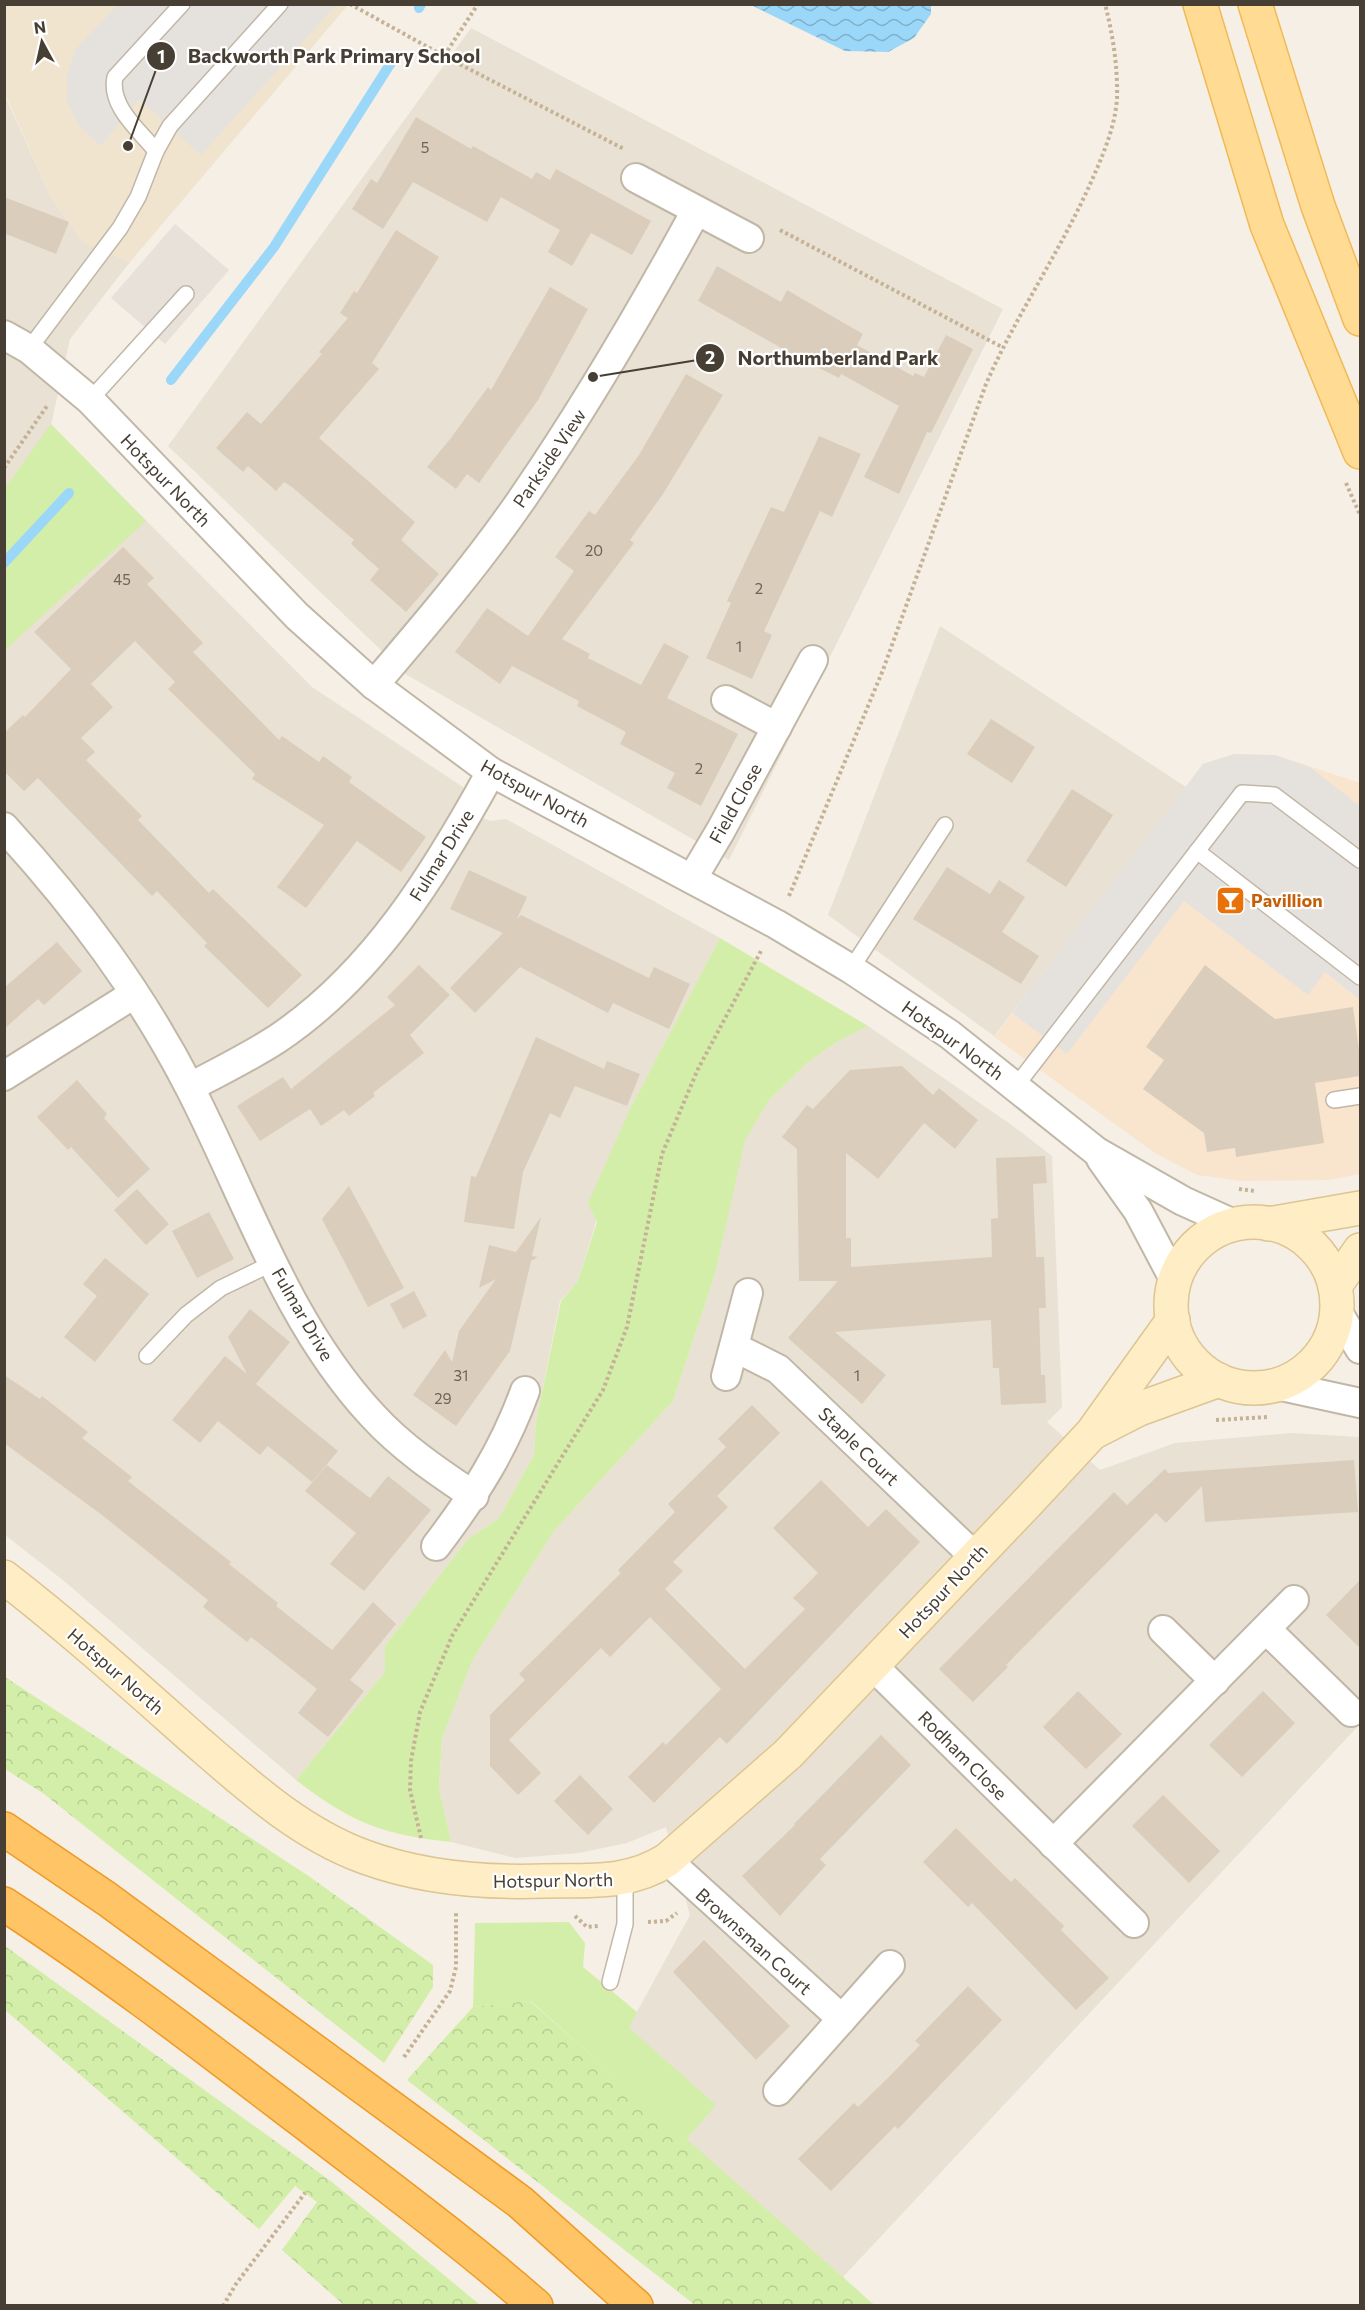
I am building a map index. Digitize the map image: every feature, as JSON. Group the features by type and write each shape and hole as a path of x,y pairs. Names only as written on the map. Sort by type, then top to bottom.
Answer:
{"highway":[{"path":"4,1829 107,1899 520,2202 636,2306"},
{"path":"4,1904 67,1945 195,2039 481,2258 536,2306"}],"main road":[{"path":"1200,4 1267,225 1360,452"},
{"path":"1255,4 1318,206 1360,319"}],"street":[{"path":"636,178 749,238"},
{"name":"Parkside View","path":"374,685 459,584 524,497 592,393 696,211"},
{"name":"Hotspur North","path":"4,335 29,350 65,377 90,400 297,616 374,685 491,772 776,924 851,969 949,1034 1097,1152 1183,1201 1236,1225"},
{"name":"Field Close","path":"692,879 813,660"},
{"path":"726,700 777,727"},
{"name":"Fulmar Drive","path":"190,1087 278,1038 317,1008 359,967 399,922 436,866 491,772"},
{"name":"Fulmar Drive","path":"4,827 80,913 134,994 190,1087 273,1263 316,1342 347,1386 373,1416 404,1446 474,1496"},
{"path":"4,1077 134,994"},
{"name":"Hotspur North","path":"1097,1152 1138,1211 1175,1281"},
{"path":"1360,1208 1268,1224 1236,1225 1202,1241 1186,1259 1175,1281 1173,1320 1176,1333 1189,1356 1219,1380 1248,1388 1279,1401 1360,1403"},
{"path":"1268,1224 1294,1233 1316,1249 1360,1349"},
{"path":"1279,1401 1315,1362 1331,1338 1336,1298 1360,1250"},
{"path":"726,1376 748,1293"},
{"path":"1092,1433 1173,1320"},
{"name":"Staple Court","path":"734,1347 778,1369 975,1557"},
{"path":"1092,1433 1139,1409 1219,1380"},
{"path":"436,1546 474,1496 510,1430 525,1391"},
{"name":"Hotspur North","path":"4,1577 247,1784 310,1831 364,1857 434,1875 466,1880 593,1882 625,1878 654,1869 763,1778 1092,1433"},
{"path":"1053,1844 1294,1600"},
{"path":"1266,1629 1351,1712"},
{"path":"1164,1630 1215,1681"},
{"name":"Rodham Close","path":"873,1665 1134,1923"},
{"name":"Brownsman Court","path":"666,1860 842,2019"},
{"path":"777,2091 890,1965"}],"lane":[{"path":"156,151 116,101 112,90 115,76 182,4"},
{"path":"29,350 120,228 138,197 156,151 170,126 280,4"},
{"path":"90,400 186,294"},
{"path":"1016,1086 1242,793 1274,795 1360,860"},
{"path":"851,969 945,825"},
{"path":"1197,851 1360,977"},
{"path":"1334,1100 1360,1096"},
{"path":"147,1356 186,1316 221,1288 273,1263"},
{"path":"610,1982 625,1924 625,1878"}],"path":[{"path":"350,4 444,56 478,4"},
{"path":"434,1875 415,1817 410,1790 411,1761 420,1712 453,1634 603,1390 627,1328 662,1154 698,1069 776,924 823,817 883,670 986,384 1002,347 1066,235 1104,151 1113,125 1117,100 1113,40 1105,4"},
{"path":"4,468 65,377"},
{"path":"1212,1420 1279,1401"},
{"path":"570,1914 587,1928 666,1920 680,1912 699,1891"},
{"path":"404,2057 450,1991 456,1967 456,1908 465,1910"},
{"path":"223,2306 236,2284 305,2193"}],"shaded area":[{"path":"4,5 348,5 130,262 83,242 52,199 5,94"},
{"path":"117,5 336,5 201,155 139,99 101,146 78,125 67,101 67,75 76,49"},
{"path":"471,28 1003,309 729,860 407,675 168,446"},
{"path":"4,94 52,199 83,242 130,262 70,339 51,425 312,687 463,787 465,810 490,821 506,819 720,938 631,1107 578,1281 560,1301 536,1422 534,1455 499,1518 467,1540 385,1646 385,1672 296,1780 64,1581 5,1535"},
{"path":"175,224 229,270 165,344 111,298"},
{"path":"940,626 1186,787 994,1036 828,915"},
{"name":"Pavillion","path":"1234,754 1275,755 1360,783 1360,1174 1328,1180 1241,1181 1197,1175 1155,1153 994,1037 1203,764"},
{"path":"1234,754 1275,755 1310,767 1360,806 1360,1000 1325,972 1308,995 1184,901 1067,1054 1012,1013 1203,764"},
{"path":"868,1026 1013,1126 1052,1156 1062,1407 1047,1422 1100,1470 1175,1443 1293,1433 1360,1437 1360,1724 843,2277 686,2140 715,2105 628,2028 690,1915 666,1827 627,1843 579,1853 515,1858 451,1842 439,1788 442,1738 473,1659 554,1531 673,1401 715,1274 744,1140 769,1100 807,1063 835,1043"}],"green space":[{"path":"51,424 146,521 5,650 5,488"},
{"path":"720,938 868,1026 835,1043 807,1063 769,1100 745,1140 715,1274 673,1401 554,1531 473,1659 442,1738 439,1788 451,1842 406,1835 368,1824 333,1806 296,1780 385,1672 385,1646 467,1540 499,1518 534,1455 536,1422 561,1301 578,1281 597,1222 588,1203 631,1107"},
{"path":"5,1677 310,1877 433,1965 433,1987 384,2063 44,1794 5,1769"},
{"path":"569,1922 585,1943 583,1967 637,2012 629,2028 716,2105 686,2140 531,2001 473,2007 475,1923"},
{"path":"5,1946 332,2182 480,2305 344,2305 282,2250 317,2202 295,2186 259,2229 5,2010"},
{"path":"530,2001 874,2305 695,2305 407,2080 473,2007"}],"water":[{"path":"931,4 931,14 914,38 888,52 845,51 751,5"}],"building":[{"path":"416,117 471,149 473,146 532,179 536,172 550,180 556,169 651,221 632,255 591,233 572,266 548,252 560,230 501,197 487,222 413,182 383,229 352,209 371,179 377,183"},
{"path":"4,197 69,222 56,254 4,233"},
{"path":"396,230 439,257 372,363 379,369 319,438 415,522 401,540 439,574 406,612 370,580 379,569 351,544 354,540 292,487 284,482 276,491 248,466 243,472 216,448 247,412 261,424 322,354 319,352 348,318 340,313 354,291 357,293"},
{"path":"717,266 781,302 787,290 863,334 857,345 913,376 915,373 924,377 946,335 973,349 931,433 927,432 899,494 864,477 899,406 841,374 839,378 799,358 698,301"},
{"path":"550,287 588,309 538,400 479,483 467,474 456,489 427,467 488,387 491,390"},
{"path":"686,374 723,395 663,494 630,540 634,543 562,639 590,654 588,658 641,685 664,643 689,656 667,698 738,734 701,806 667,788 675,773 620,744 626,732 577,706 579,701 512,666 500,684 455,652 487,608 528,636 574,571 555,557 589,511 595,515 639,455"},
{"path":"819,436 861,454 832,517 820,511 764,631 772,635 752,679 706,658 731,603 727,601 771,507 784,512"},
{"path":"123,547 154,578 147,584 203,643 193,652 279,740 282,736 319,762 323,756 352,777 349,782 426,837 401,872 357,841 306,908 277,887 324,825 252,779 255,774 168,689 175,682 135,641 91,684 113,707 81,738 95,752 86,760 142,816 138,820 209,893 213,889 302,975 268,1008 204,946 207,943 157,891 152,896 38,778 24,791 4,771 4,733 23,715 25,717 71,669 34,632"},
{"path":"991,719 1035,747 1012,783 967,754"},
{"path":"1072,789 1113,815 1066,887 1026,861"},
{"path":"947,867 990,894 999,880 1025,897 1002,932 1039,956 1021,984 913,919"},
{"path":"469,870 527,897 517,919 521,915 649,978 654,967 690,984 669,1029 613,1003 608,1013 520,967 475,1013 450,988 503,933 450,909"},
{"path":"57,942 82,971 44,1005 38,999 4,1029 4,988"},
{"path":"419,965 450,995 410,1035 424,1053 373,1093 375,1096 349,1116 344,1110 321,1126 310,1109 260,1141 237,1106 283,1077 291,1089 395,1005 387,997"},
{"path":"1205,965 1275,1019 1353,1007 1360,1057 1360,1076 1315,1083 1324,1143 1236,1157 1235,1148 1207,1152 1204,1133 1143,1089 1164,1060 1146,1047"},
{"path":"536,1037 604,1069 607,1061 640,1074 627,1106 575,1086 560,1118 550,1113 523,1172 514,1229 464,1222 471,1176 476,1177"},
{"path":"902,1066 933,1095 939,1088 978,1120 955,1149 924,1123 878,1179 846,1153 846,1238 851,1238 851,1267 992,1257 991,1219 998,1218 996,1158 1045,1156 1047,1183 1033,1184 1036,1257 1044,1257 1046,1308 1039,1308 1041,1375 1045,1375 1046,1403 1001,1405 999,1368 993,1368 991,1320 835,1332 886,1375 862,1404 788,1338 838,1281 799,1281 797,1149 782,1137 807,1105 813,1109 850,1070"},
{"path":"77,1080 107,1114 104,1118 150,1169 118,1198 71,1147 68,1150 37,1117"},
{"path":"349,1186 404,1288 368,1307 322,1219"},
{"path":"137,1189 169,1224 146,1245 114,1210"},
{"path":"209,1212 234,1259 197,1278 172,1231"},
{"path":"541,1217 532,1256 538,1257 531,1261 510,1351 456,1426 413,1395 445,1350 452,1362 459,1331 496,1279 479,1288 489,1245 516,1252"},
{"path":"105,1258 149,1294 95,1362 64,1337 97,1296 83,1284"},
{"path":"414,1291 427,1316 403,1329 390,1304"},
{"path":"250,1309 290,1342 256,1384 338,1451 312,1482 268,1446 260,1455 218,1421 200,1443 172,1420 225,1356 247,1374 228,1337"},
{"path":"4,1375 40,1399 42,1396 88,1432 82,1438 132,1477 128,1481 231,1562 229,1564 278,1603 276,1606 332,1650 373,1602 396,1624 350,1680 364,1691 328,1737 298,1713 317,1689 251,1637 247,1642 203,1607 208,1600 102,1515 4,1443"},
{"path":"752,1405 780,1433 717,1496 728,1507 673,1562 683,1571 665,1589 745,1669 805,1609 793,1598 818,1573 773,1528 821,1480 868,1527 886,1509 920,1542 727,1744 720,1737 654,1803 628,1777 663,1742 666,1745 721,1689 650,1617 610,1657 601,1648 509,1740 541,1773 518,1795 490,1766 490,1715 525,1680 519,1674 621,1573 618,1570 675,1512 668,1504 726,1447 718,1439"},
{"path":"1354,1460 1358,1512 1205,1522 1202,1486 1166,1523 1156,1513 1006,1665 1008,1667 973,1702 939,1669 1114,1492 1127,1505 1165,1469 1168,1473"},
{"path":"327,1465 370,1498 388,1476 431,1510 364,1591 330,1564 356,1533 305,1491"},
{"path":"1360,1580 1360,1648 1326,1615"},
{"path":"1078,1691 1122,1734 1086,1769 1043,1727"},
{"path":"1263,1691 1295,1723 1242,1777 1209,1745"},
{"path":"881,1735 911,1765 820,1859 826,1865 780,1916 742,1876 795,1825"},
{"path":"580,1775 613,1809 588,1835 554,1801"},
{"path":"1163,1795 1220,1851 1189,1883 1132,1826"},
{"path":"956,1828 1011,1882 1015,1878 1064,1926 1061,1930 1109,1978 1076,2010 972,1903 968,1907 923,1862"},
{"path":"704,1940 790,2026 756,2060 673,1972"},
{"path":"968,1986 1002,2020 898,2129 895,2126 831,2191 798,2159 854,2103 858,2107 889,2077 920,2045 915,2041"}],"waterway":[{"path":"419,8 421,4"},
{"path":"171,380 274,247 394,58"},
{"path":"4,563 69,493"}],"place":[{"name":"Backworth Park Primary School","path":"128,146"},
{"name":"Northumberland Park","path":"593,377"},
{"name":"Pavillion","path":"1230,900"}]}
